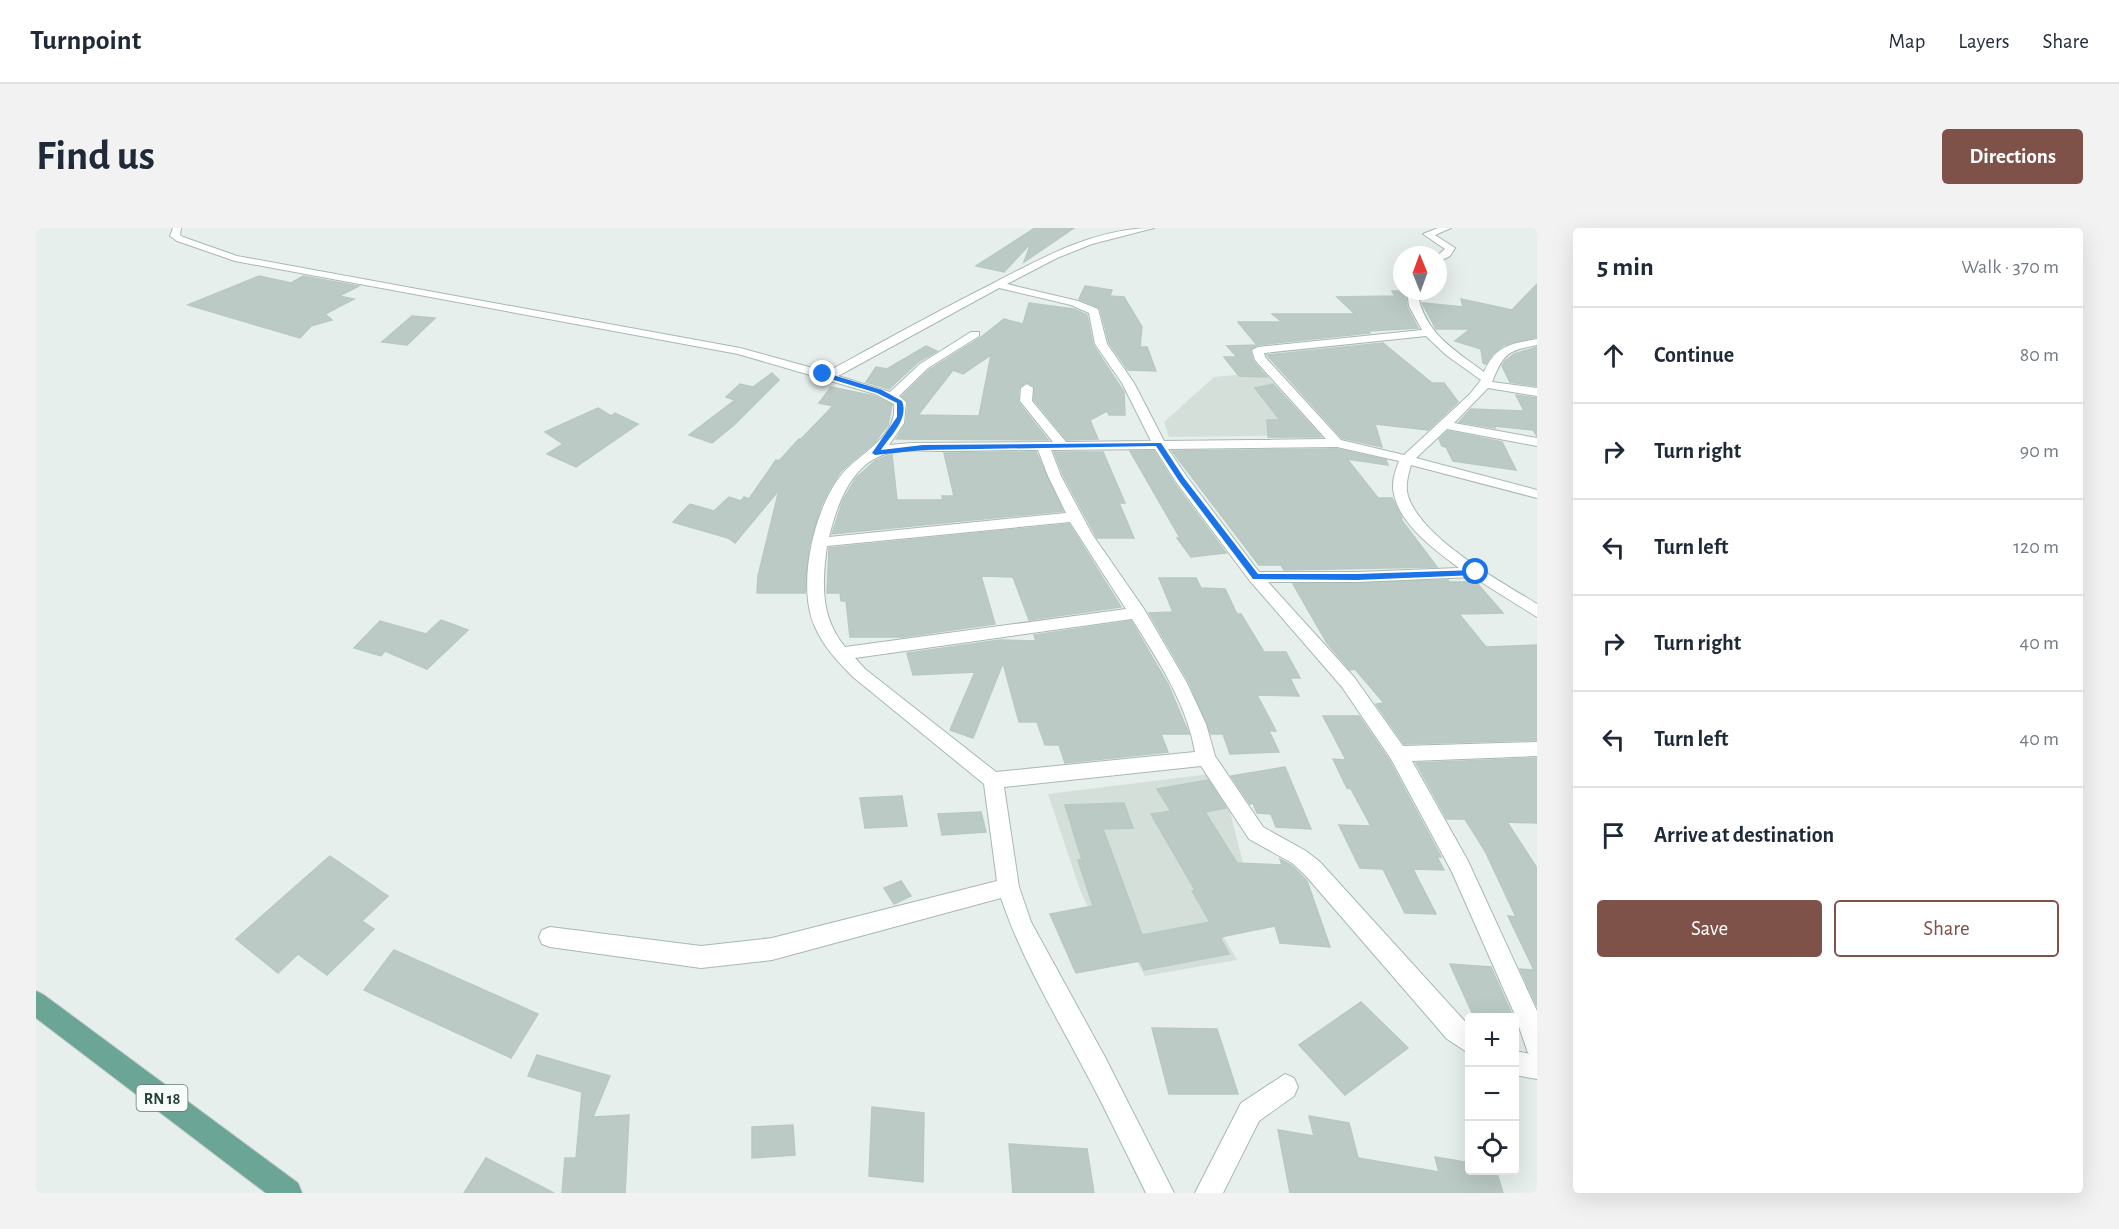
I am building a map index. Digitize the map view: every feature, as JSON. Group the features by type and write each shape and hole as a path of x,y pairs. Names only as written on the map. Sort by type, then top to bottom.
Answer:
{"main road":[{"name":"RN 18","path":"36,1003 288,1193"}],"street":[{"path":"177,228 175,236 180,239 235,258 459,302 699,341 769,358 892,396 900,402 902,410 900,417 875,453"},
{"path":"829,376 1053,256 1080,245 1150,228"},
{"path":"1446,246 1428,234 1447,228"},
{"path":"998,285 1074,303 1094,311 1101,344 1128,383 1159,444 1201,506 1256,577 1348,682 1398,754 1461,868 1517,991 1537,1044"},
{"path":"1413,300 1414,309 1427,333 1486,382 1537,392"},
{"path":"1337,443 1259,357 1258,350 1427,333"},
{"path":"892,396 924,366 975,334"},
{"path":"1537,342 1520,345 1503,352 1496,358 1486,382 1445,425 1406,460 1401,474 1401,497 1414,521 1428,535 1476,572 1537,612"},
{"path":"1027,388 1026,401 1063,446"},
{"path":"1445,425 1537,442"},
{"path":"1160,1193 1096,1066 1025,935 1008,887 993,780 889,698 840,654 826,634 817,608 816,568 837,488 858,463 875,453 915,448 1337,443 1537,494"},
{"path":"1043,446 1052,476 1074,517 1138,613 1194,712 1202,735 1206,758 1256,833 1299,857 1312,869 1455,1031 1465,1038"},
{"path":"821,542 1074,517"},
{"path":"1256,577 1357,577 1476,572"},
{"path":"840,654 1138,613"},
{"path":"1398,754 1537,748"},
{"path":"993,780 1206,758"},
{"path":"550,937 701,957 772,949 1008,887"},
{"path":"1519,1064 1537,1067"},
{"path":"1209,1193 1250,1112 1285,1087"}],"shaded area":[{"path":"1263,372 1322,435 1169,437 1164,422 1214,377"},
{"path":"1209,774 1221,776 1257,918 1240,923 1244,933 1223,936 1237,960 1145,976 1121,932 1101,934 1080,890 1048,794"}],"building":[{"path":"1035,228 1074,228 1024,262 1031,243 1004,272 976,266"},
{"path":"259,276 291,283 303,276 359,286 339,296 354,299 325,314 332,320 311,326 300,338 188,305"},
{"path":"1537,284 1537,337 1504,345 1492,355 1486,364 1483,363 1481,349 1455,341 1470,329 1436,329 1422,303 1463,307 1461,299 1512,310"},
{"path":"1085,286 1112,290 1110,296 1124,297 1142,327 1140,347 1147,347 1156,371 1128,370 1109,343 1100,308 1079,299"},
{"path":"1393,296 1393,300 1406,300 1407,307 1418,328 1368,331 1370,333 1257,345 1238,322 1282,322 1272,314 1355,314 1337,297"},
{"path":"1029,303 1074,309 1087,315 1093,345 1124,392 1125,415 1109,415 1107,411 1090,420 1098,439 1067,440 1034,400 1034,386 1026,382 1019,388 1018,402 1048,440 896,439 906,423 908,402 902,396 929,370 980,338 1004,319 1023,324","holes":["991,355 979,416 918,415 953,370 963,374"]},
{"path":"412,316 435,318 407,345 382,342"},
{"path":"1383,343 1432,383 1444,383 1458,402 1428,430 1375,424 1382,447 1342,438 1267,355"},
{"path":"1257,345 1250,349 1253,361 1267,377 1239,376 1224,357 1237,357 1227,346"},
{"path":"926,346 937,351 918,362 889,389 866,382 876,367 887,369"},
{"path":"1537,347 1537,386 1510,382 1502,366 1505,361 1514,354"},
{"path":"772,373 779,380 734,425 712,443 689,435 735,400 726,397 740,384 753,387"},
{"path":"1273,384 1321,437 1268,437 1267,420 1280,420 1255,388"},
{"path":"831,387 874,396 892,405 888,425 875,442 840,472 821,506 809,547 805,593 757,593 758,576 779,490 735,543 728,538 673,522 690,504 714,511 729,497 741,501 744,497 749,499 776,460 779,461 833,406 819,403"},
{"path":"1516,395 1537,398 1537,436 1533,430 1494,426 1495,428 1459,422 1471,409 1524,411"},
{"path":"598,408 611,416 615,413 638,424 576,467 547,454 563,444 545,432"},
{"path":"1448,431 1502,442 1516,470 1453,461 1439,439"},
{"path":"1337,449 1386,460 1388,465 1347,459 1378,498 1392,498 1402,518 1400,518 1437,567 1284,570 1281,565 1259,565 1172,451"},
{"path":"1130,451 1154,451 1174,483 1226,553 1191,557 1177,538 1180,538"},
{"path":"1036,452 1063,511 832,534 843,500 856,478 875,461 887,456 892,455 897,500 943,500 942,496 954,496 944,453"},
{"path":"1054,452 1103,452 1125,503 1119,503 1134,538 1097,538 1063,475"},
{"path":"1069,524 1121,607 1029,620 1013,577 981,576 995,624 903,637 850,637 846,601 841,601 840,593 827,593 829,548"},
{"path":"1159,578 1196,578 1201,588 1225,589 1237,614 1241,614 1264,652 1286,652 1300,678 1290,678 1299,696 1257,695 1276,731 1269,731 1279,752 1230,754 1223,734 1211,734 1189,682 1149,613 1173,612"},
{"path":"1448,580 1449,582 1476,582 1503,613 1459,614 1486,647 1537,645 1537,740 1404,744 1376,704 1384,703 1355,669 1350,670 1327,643 1293,584"},
{"path":"441,620 468,630 427,669 385,651 381,656 354,648 380,621 426,634"},
{"path":"1131,621 1168,684 1189,734 1161,734 1168,752 1065,763 1059,745 1045,745 1037,722 1019,722 1003,663 973,738 950,730 975,672 913,675 907,653 1000,640 1036,641 1034,635"},
{"path":"1323,716 1359,716 1389,760 1441,857 1437,857 1444,870 1413,869 1436,914 1405,913 1383,869 1360,868 1339,825 1371,826 1351,789 1347,788 1333,759 1346,760"},
{"path":"1537,758 1537,823 1507,822 1537,868 1537,1006 1520,969 1534,970 1508,916 1516,917 1485,851 1465,819 1447,819 1416,763"},
{"path":"1285,767 1311,829 1276,827 1271,814 1257,813 1253,803 1250,804 1231,776"},
{"path":"1208,780 1226,808 1205,812 1237,863 1282,865 1280,859 1291,865 1307,881 1330,947 1280,943 1275,926 1220,937 1229,954 1144,970 1140,961 1076,973 1050,914 1093,906 1078,860 1082,860 1065,805 1124,803 1133,828 1103,829 1142,935 1210,922 1192,891 1195,890 1151,814 1171,811 1157,789"},
{"path":"902,796 907,826 865,828 860,798"},
{"path":"981,812 986,832 942,835 938,814"},
{"path":"330,856 388,896 362,921 374,929 327,975 298,954 278,973 236,939"},
{"path":"901,881 911,896 894,904 884,888"},
{"path":"394,950 538,1014 511,1058 364,990"},
{"path":"1450,964 1491,967 1511,1013 1472,1013"},
{"path":"1361,1002 1408,1048 1345,1095 1299,1045"},
{"path":"1152,1028 1217,1029 1238,1094 1169,1094"},
{"path":"537,1055 610,1076 593,1117 629,1115 625,1193 562,1193 565,1158 576,1158 582,1092 528,1076"},
{"path":"872,1107 924,1113 923,1182 869,1176"},
{"path":"1309,1116 1349,1123 1358,1158 1439,1172 1435,1157 1465,1162 1465,1175 1498,1175 1503,1193 1290,1193 1278,1130 1314,1136"},
{"path":"793,1125 795,1155 752,1158 752,1127"},
{"path":"1009,1144 1087,1149 1094,1193 1013,1193"},
{"path":"486,1158 554,1193 464,1193"}],"route":[{"path":"823,374 892,396 900,402 902,410 900,417 875,453 923,447 1159,444 1181,479 1256,577 1357,577 1476,572"}]}
